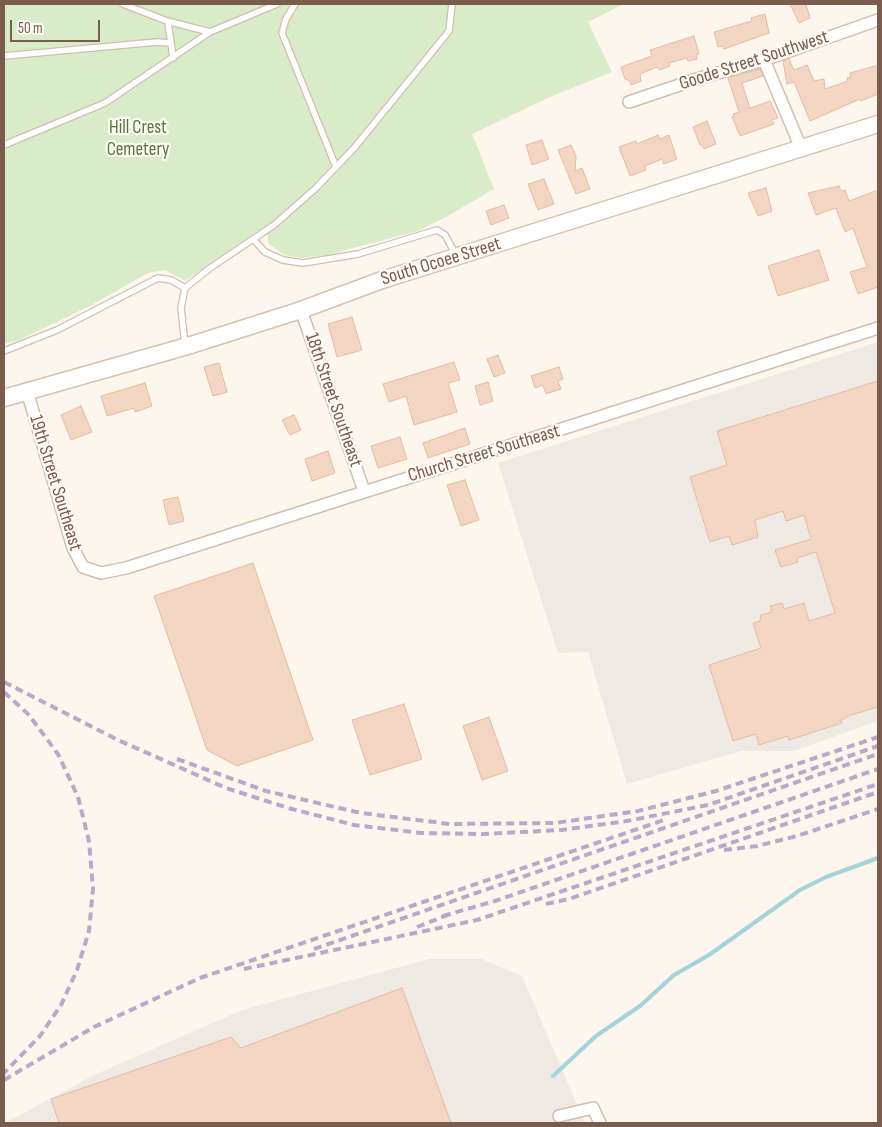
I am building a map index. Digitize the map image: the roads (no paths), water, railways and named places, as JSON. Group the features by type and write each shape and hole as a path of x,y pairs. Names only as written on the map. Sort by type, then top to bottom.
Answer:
{"street":[{"name":"Goode Street Southwest","path":"629,102 697,78 764,60 878,20"},
{"path":"764,60 802,148"},
{"name":"South Ocoee Street","path":"4,398 185,346 301,310 382,280 878,124"},
{"name":"18th Street Southeast","path":"301,310 364,491"},
{"name":"Church Street Southeast","path":"90,570 101,573 126,568 878,328"},
{"name":"19th Street Southeast","path":"26,391 73,548 83,567 90,570"},
{"path":"558,1116 593,1108 600,1123"}],"lane":[{"path":"123,4 168,22 210,32"},
{"path":"4,145 105,103 210,32 277,4"},
{"path":"295,4 286,19 282,33 336,167"},
{"path":"185,346 181,308 185,288 210,268 254,240 281,219 336,167 399,94 449,31 452,4"},
{"path":"168,22 173,58"},
{"path":"4,56 157,42 171,43"},
{"path":"254,240 265,252 283,260 303,263 358,254 437,230 445,235 456,257"},
{"path":"4,351 57,330 131,290 158,278 171,280 185,288"}],"waterway":[{"path":"553,1076 596,1036 640,1006 674,975 709,955 800,890 826,877 878,858"}],"railway":[{"path":"4,682 118,740 226,788 288,808 354,825 421,833 483,834 561,830 627,821 708,805 878,746"},
{"path":"4,692 29,715 58,754 78,797 89,841 93,889 89,931 77,970 61,1005 40,1036 4,1073"},
{"path":"177,759 266,791 361,813 450,824 555,823 638,811 716,791 878,737"},
{"path":"314,949 878,754"},
{"path":"443,916 495,901 878,769"},
{"path":"244,969 477,920 878,784"},
{"path":"546,904 569,899 878,792"},
{"path":"724,850 757,846 797,836 878,809"},
{"path":"4,1080 94,1027 200,978 667,819"},
{"path":"417,927 450,914"}],"park label":[{"name":"Hill Crest Cemetery","path":"138,139"}]}
